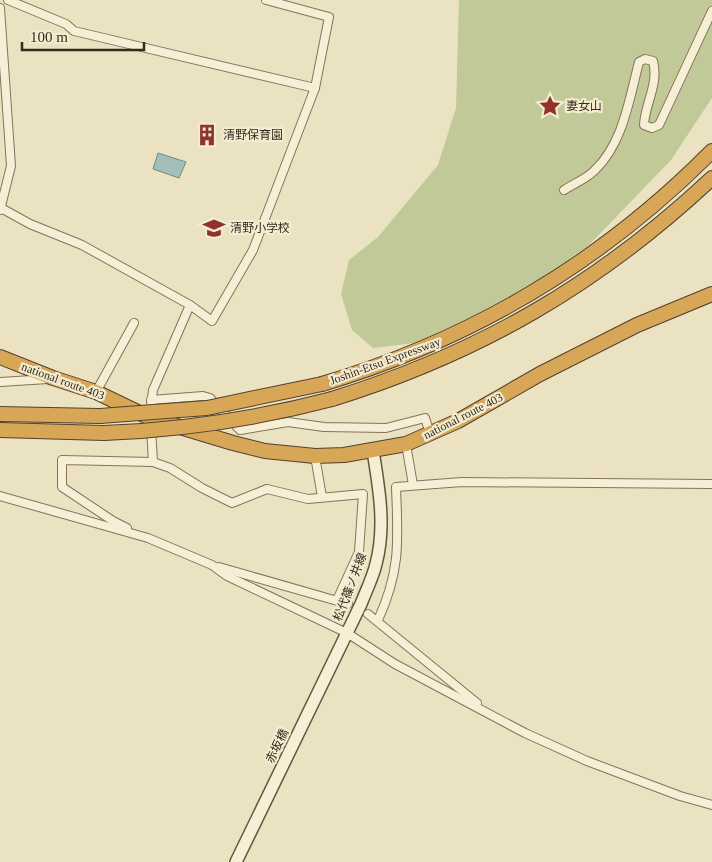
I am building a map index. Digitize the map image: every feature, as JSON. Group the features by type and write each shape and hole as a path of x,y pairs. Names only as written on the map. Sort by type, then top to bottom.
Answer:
{"highway":[{"name":"Joshin-Etsu Expressway","path":"0,414 100,416 207,408 322,384 370,369 436,343 513,305 546,285 618,235 661,199 712,151"},
{"name":"Joshin-Etsu Expressway","path":"0,430 104,433 178,429 221,424 258,418 332,399 414,371 484,340 523,320 594,274 670,215 712,178"},
{"name":"national route 403","path":"0,357 53,378 96,392 150,418 265,451 315,456 373,451 406,444 458,421 540,374 637,325 712,294"}],"main road":[{"name":"松代篠ノ井線","path":"345,638 376,564 381,532 379,490 373,451"},
{"name":"赤坂橋","path":"236,862 345,638"}],"street":[{"path":"8,0 66,24 74,31 315,88"},
{"path":"0,8 11,166 0,209 30,224 82,245 190,305 212,321 248,258 315,88 329,17 266,0"},
{"path":"564,190 592,173 606,159 617,143 639,62 645,59 653,62 656,71 651,99 644,115 644,125 652,128 659,124 712,11"},
{"path":"153,462 150,418 153,390 190,305"},
{"path":"96,392 134,323"},
{"path":"0,382 53,378"},
{"path":"152,400 203,396 210,398 240,430 288,422 324,427 386,428 425,418 430,433"},
{"path":"406,444 413,485"},
{"path":"315,456 322,497"},
{"path":"338,600 359,552 363,494 308,499 267,489 232,503 202,488 170,468 153,462 62,460 62,487 113,522 212,565 348,604"},
{"path":"378,620 395,575 398,542 396,487 492,482 712,484"},
{"path":"0,496 148,538"},
{"path":"212,565 227,576 457,698 488,711 525,733 587,761 680,796 712,805"},
{"path":"368,614 378,620 488,711"}],"green space":[{"path":"459,0 712,0 712,98 671,160 589,245 532,285 473,316 415,343 373,348 352,330 341,294 349,260 378,237 438,165 456,108"}],"water":[{"path":"158,153 186,162 179,178 153,169"}],"place":[{"name":"妻女山","path":"550,106"},
{"name":"清野保育園","path":"207,135"},
{"name":"清野小学校","path":"214,228"}]}
